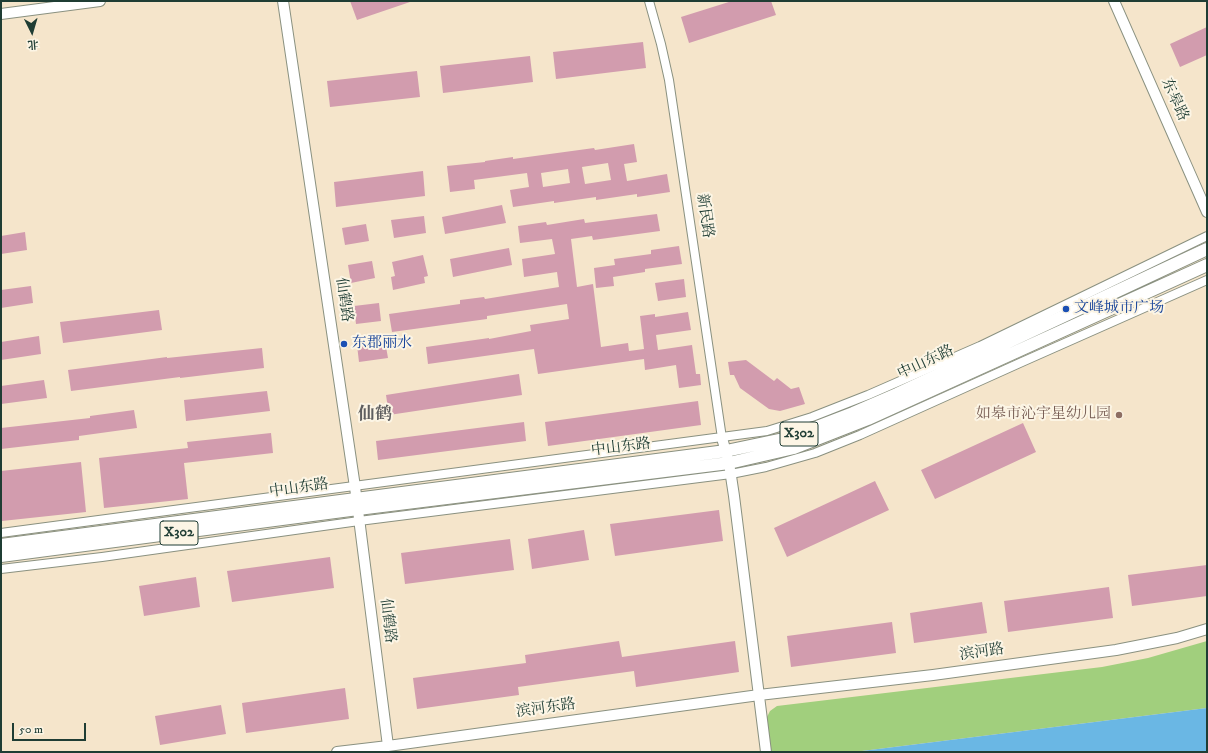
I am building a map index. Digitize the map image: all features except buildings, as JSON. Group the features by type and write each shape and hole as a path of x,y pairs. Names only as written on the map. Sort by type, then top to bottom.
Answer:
{"main road":[{"name":"中山东路","path":"728,463 788,438 817,428 904,390 1207,249"},
{"name":"中山东路","path":"1,545 728,463 794,448 861,422 1207,265"},
{"name":"中山东路","path":"1,556 357,504"}],"street":[{"path":"1,14 100,1"},
{"name":"仙鹤路","path":"283,1 357,504 388,746"},
{"name":"新民路","path":"649,1 670,80 722,438"},
{"name":"东皋路","path":"1114,1 1207,212"},
{"path":"1,569 102,557 357,504 565,458 767,431 812,417 868,395 980,346 1207,236"},
{"path":"1,533 357,504 728,463 766,466 815,453 860,435 1207,280"},
{"path":"722,438 728,463 766,752"},
{"name":"滨河路","path":"759,695 933,675 1116,650 1177,638 1207,629"},
{"name":"滨河东路","path":"337,752 759,695"}],"green space":[{"path":"1207,641 1207,708 854,752 770,752 766,719 770,711 777,706 1102,667 1148,658"}],"water":[{"path":"1207,708 1207,752 854,752"}],"place":[{"name":"文峰城市广场","path":"1066,309"},
{"name":"东郡丽水","path":"344,344"},
{"name":"如皋市沁宇星幼儿园","path":"1119,415"}],"district":[{"name":"仙鹤","path":"375,415"}]}
